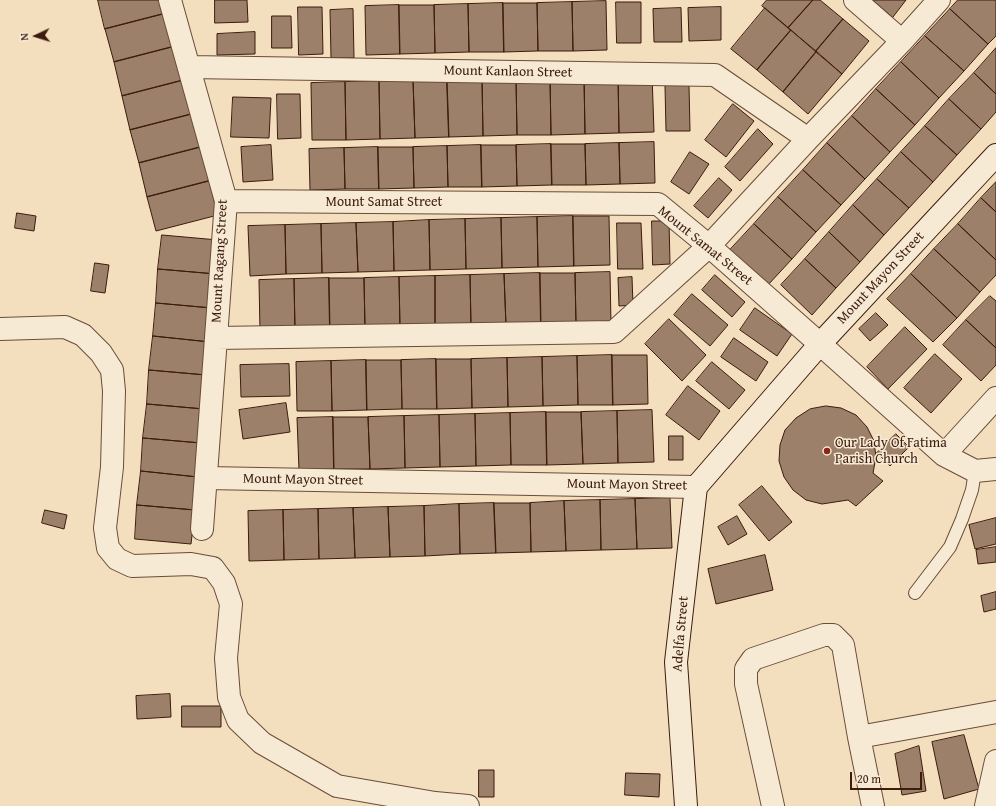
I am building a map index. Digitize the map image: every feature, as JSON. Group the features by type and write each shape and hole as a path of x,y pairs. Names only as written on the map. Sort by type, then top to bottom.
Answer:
{"street":[{"name":"Mount Ragang Street","path":"170,0 226,201 202,529"},
{"path":"855,0 902,41"},
{"path":"216,338 614,332 709,246 939,0"},
{"name":"Mount Kanlaon Street","path":"189,67 715,75 808,139"},
{"name":"Mount Mayon Street","path":"206,478 696,487 820,344 996,155"},
{"name":"Mount Samat Street","path":"226,201 658,204 709,246 944,455 975,472"},
{"path":"0,328 65,327 83,335 101,353 112,370 114,391 112,467 105,528 108,548 117,559 132,566 191,564 213,568 224,583 231,604 226,658 229,697 238,720 262,743 337,786 435,803 468,806"},
{"path":"944,455 996,398"},
{"path":"975,472 996,469"},
{"name":"Adelfa Street","path":"686,806 676,662 696,487"},
{"path":"773,806 746,684 746,669 753,659 824,635 833,635 844,645 873,806"},
{"path":"860,737 996,712"},
{"path":"986,806 996,761"}],"lane":[{"path":"915,593 950,547 972,490 975,472"}],"building":[{"path":"98,0 164,0 167,13 105,29"},
{"path":"215,0 247,0 248,22 215,23"},
{"path":"767,0 813,0 788,28 762,6"},
{"path":"813,0 820,0 843,19 816,51 788,28"},
{"path":"873,0 906,0 893,17"},
{"path":"958,0 996,1 996,36 988,44 950,9"},
{"path":"606,1 607,50 573,51 572,2"},
{"path":"572,2 573,51 538,51 537,3"},
{"path":"616,2 641,2 641,43 617,43"},
{"path":"503,3 537,3 538,51 504,52"},
{"path":"503,3 504,52 469,52 468,4"},
{"path":"468,4 469,52 435,53 434,5"},
{"path":"399,5 400,54 366,55 365,6"},
{"path":"399,5 434,5 435,53 400,54"},
{"path":"298,7 322,7 323,54 299,55"},
{"path":"721,7 721,40 689,41 688,8"},
{"path":"681,8 682,42 654,42 653,9"},
{"path":"765,8 791,30 757,70 731,49"},
{"path":"353,9 354,58 331,58 330,10"},
{"path":"950,9 988,44 964,71 925,36"},
{"path":"167,13 176,46 114,62 105,29"},
{"path":"272,16 291,16 292,48 272,48"},
{"path":"843,19 869,41 842,74 816,51"},
{"path":"791,30 816,52 783,92 757,70"},
{"path":"255,32 255,54 217,55 217,34"},
{"path":"925,36 964,71 939,98 901,62"},
{"path":"176,46 184,80 122,96 114,62"},
{"path":"996,48 996,94 974,73"},
{"path":"816,52 842,74 808,114 783,92"},
{"path":"901,62 939,98 915,125 876,89"},
{"path":"974,73 996,94 996,112 981,129 949,99"},
{"path":"652,74 654,132 619,133 618,75"},
{"path":"618,75 619,133 585,134 584,76"},
{"path":"584,76 585,134 551,135 550,77"},
{"path":"550,77 551,135 517,135 516,78"},
{"path":"516,78 517,135 483,136 482,79"},
{"path":"447,79 449,137 415,138 413,80"},
{"path":"447,79 482,79 483,136 449,137"},
{"path":"184,80 192,114 130,130 122,96"},
{"path":"413,80 415,138 380,139 379,81"},
{"path":"379,81 380,139 346,140 345,82"},
{"path":"345,82 346,140 312,140 311,83"},
{"path":"689,85 690,131 666,131 665,86"},
{"path":"876,89 915,125 890,152 852,116"},
{"path":"277,94 300,94 301,138 278,139"},
{"path":"233,97 271,98 269,138 231,137"},
{"path":"949,99 981,129 957,155 925,126"},
{"path":"733,104 754,121 726,157 705,140"},
{"path":"192,114 201,147 139,163 130,130"},
{"path":"852,116 890,152 865,179 827,143"},
{"path":"925,126 957,155 933,182 901,152"},
{"path":"758,129 773,144 740,181 725,167"},
{"path":"654,142 655,183 620,184 619,143"},
{"path":"619,143 620,184 586,185 585,144"},
{"path":"827,143 865,179 841,205 803,170"},
{"path":"551,144 585,144 586,185 552,185"},
{"path":"551,144 552,185 517,186 516,145"},
{"path":"271,145 273,180 243,182 241,147"},
{"path":"481,145 482,187 448,187 447,146"},
{"path":"481,145 516,145 517,186 482,187"},
{"path":"447,146 448,187 414,188 413,147"},
{"path":"201,147 209,181 147,197 139,163"},
{"path":"378,147 379,189 345,189 344,148"},
{"path":"378,147 413,147 414,188 379,189"},
{"path":"344,148 345,189 310,190 309,149"},
{"path":"690,152 709,164 689,194 671,182"},
{"path":"901,152 933,182 909,208 877,179"},
{"path":"803,170 841,205 816,232 778,197"},
{"path":"719,178 732,190 708,218 694,206"},
{"path":"877,179 909,208 884,235 853,205"},
{"path":"209,181 218,215 156,231 147,197"},
{"path":"996,182 996,212 981,198"},
{"path":"778,197 816,232 792,259 754,224"},
{"path":"981,198 996,212 996,260 958,224"},
{"path":"853,205 884,235 860,262 829,232"},
{"path":"17,213 36,216 34,231 15,228"},
{"path":"573,216 609,216 610,265 574,266"},
{"path":"573,216 574,266 538,267 537,217"},
{"path":"537,217 538,267 502,268 501,218"},
{"path":"501,218 502,268 466,269 465,219"},
{"path":"465,219 466,269 430,270 429,220"},
{"path":"429,220 430,270 394,271 393,222"},
{"path":"652,221 669,221 670,264 653,265"},
{"path":"393,222 394,271 358,272 356,223"},
{"path":"356,223 358,272 322,273 321,224"},
{"path":"617,223 641,223 643,269 618,269"},
{"path":"321,224 322,273 286,274 285,225"},
{"path":"754,224 792,259 767,286 729,251"},
{"path":"958,224 996,260 996,275 980,292 934,249"},
{"path":"285,225 286,274 250,276 248,226"},
{"path":"829,232 860,262 836,288 805,259"},
{"path":"162,235 218,240 216,274 158,269"},
{"path":"934,249 980,292 957,318 911,274"},
{"path":"805,259 836,288 812,315 781,285"},
{"path":"95,263 109,265 105,293 91,291"},
{"path":"158,269 216,274 212,308 156,303"},
{"path":"610,272 611,324 576,324 575,273"},
{"path":"540,273 575,273 576,324 541,325"},
{"path":"540,273 541,325 506,326 504,274"},
{"path":"504,274 506,326 471,327 470,275"},
{"path":"911,274 957,318 933,342 887,299"},
{"path":"470,275 471,327 435,328 435,276"},
{"path":"715,275 745,302 732,317 702,290"},
{"path":"435,276 435,328 400,329 399,277"},
{"path":"399,277 400,329 365,329 364,278"},
{"path":"632,277 633,305 619,306 618,278"},
{"path":"329,278 364,278 365,329 330,330"},
{"path":"329,278 330,330 295,331 294,279"},
{"path":"294,279 295,331 260,331 259,280"},
{"path":"692,294 728,325 710,346 674,315"},
{"path":"990,296 996,301 996,348 966,320"},
{"path":"156,303 212,308 210,342 153,336"},
{"path":"755,308 792,334 777,356 740,330"},
{"path":"876,313 888,325 870,341 859,329"},
{"path":"669,319 706,355 682,381 645,344"},
{"path":"966,320 996,348 996,365 981,381 943,345"},
{"path":"905,327 927,349 888,389 867,367"},
{"path":"153,336 210,342 206,375 149,370"},
{"path":"734,338 768,362 756,381 721,357"},
{"path":"935,354 962,379 931,413 904,388"},
{"path":"612,355 613,405 578,405 577,356"},
{"path":"612,355 647,355 648,404 613,405"},
{"path":"577,356 578,405 543,406 542,357"},
{"path":"542,357 543,406 508,407 507,358"},
{"path":"507,358 508,407 472,408 471,359"},
{"path":"436,359 437,409 402,409 401,360"},
{"path":"436,359 471,359 472,408 437,409"},
{"path":"366,360 401,360 402,409 367,410"},
{"path":"366,360 367,410 332,411 331,361"},
{"path":"331,361 332,411 297,411 296,362"},
{"path":"712,362 745,390 729,409 696,381"},
{"path":"289,364 290,396 241,397 240,365"},
{"path":"149,370 206,375 204,409 147,404"},
{"path":"688,386 720,411 699,440 666,415"},
{"path":"286,403 290,432 243,439 239,410"},
{"path":"147,404 204,409 201,443 143,438"},
{"name":"Our Lady Of Fatima Parish Church","path":"826,406 841,408 856,415 867,427 874,441 876,457 873,473 883,481 856,506 848,500 822,504 806,500 793,490 784,477 779,461 780,445 785,430 796,418 810,409"},
{"path":"652,410 654,462 618,463 617,411"},
{"path":"617,411 618,463 583,464 581,412"},
{"path":"546,412 547,465 511,465 510,413"},
{"path":"546,412 581,412 583,464 547,465"},
{"path":"510,413 511,465 476,466 475,414"},
{"path":"475,414 476,466 440,467 439,415"},
{"path":"439,415 440,467 405,468 404,416"},
{"path":"404,416 405,468 370,469 368,417"},
{"path":"333,417 368,417 370,469 334,469"},
{"path":"333,417 334,469 299,470 297,418"},
{"path":"896,434 909,447 890,466 877,453"},
{"path":"669,436 683,436 683,460 669,460"},
{"path":"143,438 201,443 198,477 141,471"},
{"path":"141,471 198,477 195,510 137,505"},
{"path":"762,486 792,522 769,541 739,505"},
{"path":"670,498 672,548 637,549 635,499"},
{"path":"635,499 637,549 601,550 600,500"},
{"path":"600,500 601,550 566,551 564,501"},
{"path":"564,501 566,551 531,552 530,503"},
{"path":"494,503 496,553 460,554 459,504"},
{"path":"494,503 530,503 531,552 496,553"},
{"path":"459,504 460,554 425,556 424,506"},
{"path":"137,505 195,510 191,544 135,539"},
{"path":"424,506 425,556 390,557 388,507"},
{"path":"388,507 390,557 355,558 353,508"},
{"path":"353,508 355,558 319,559 318,509"},
{"path":"318,509 319,559 284,560 283,510"},
{"path":"45,510 67,515 64,529 42,523"},
{"path":"283,510 284,560 249,561 248,511"},
{"path":"737,516 747,534 728,545 718,527"},
{"path":"996,518 996,544 975,549 969,525"},
{"path":"996,547 996,562 978,564 976,550"},
{"path":"765,555 773,590 716,604 708,569"},
{"path":"996,592 996,609 984,612 981,596"},
{"path":"170,694 171,717 137,719 136,696"},
{"path":"182,706 221,706 221,727 182,727"},
{"path":"964,735 979,789 944,799 932,742"},
{"path":"919,746 926,791 902,795 895,754"},
{"path":"479,770 494,770 494,797 479,797"},
{"path":"626,773 660,774 659,797 625,795"}],"place":[{"name":"Our Lady Of Fatima Parish Church","path":"827,451"}]}
